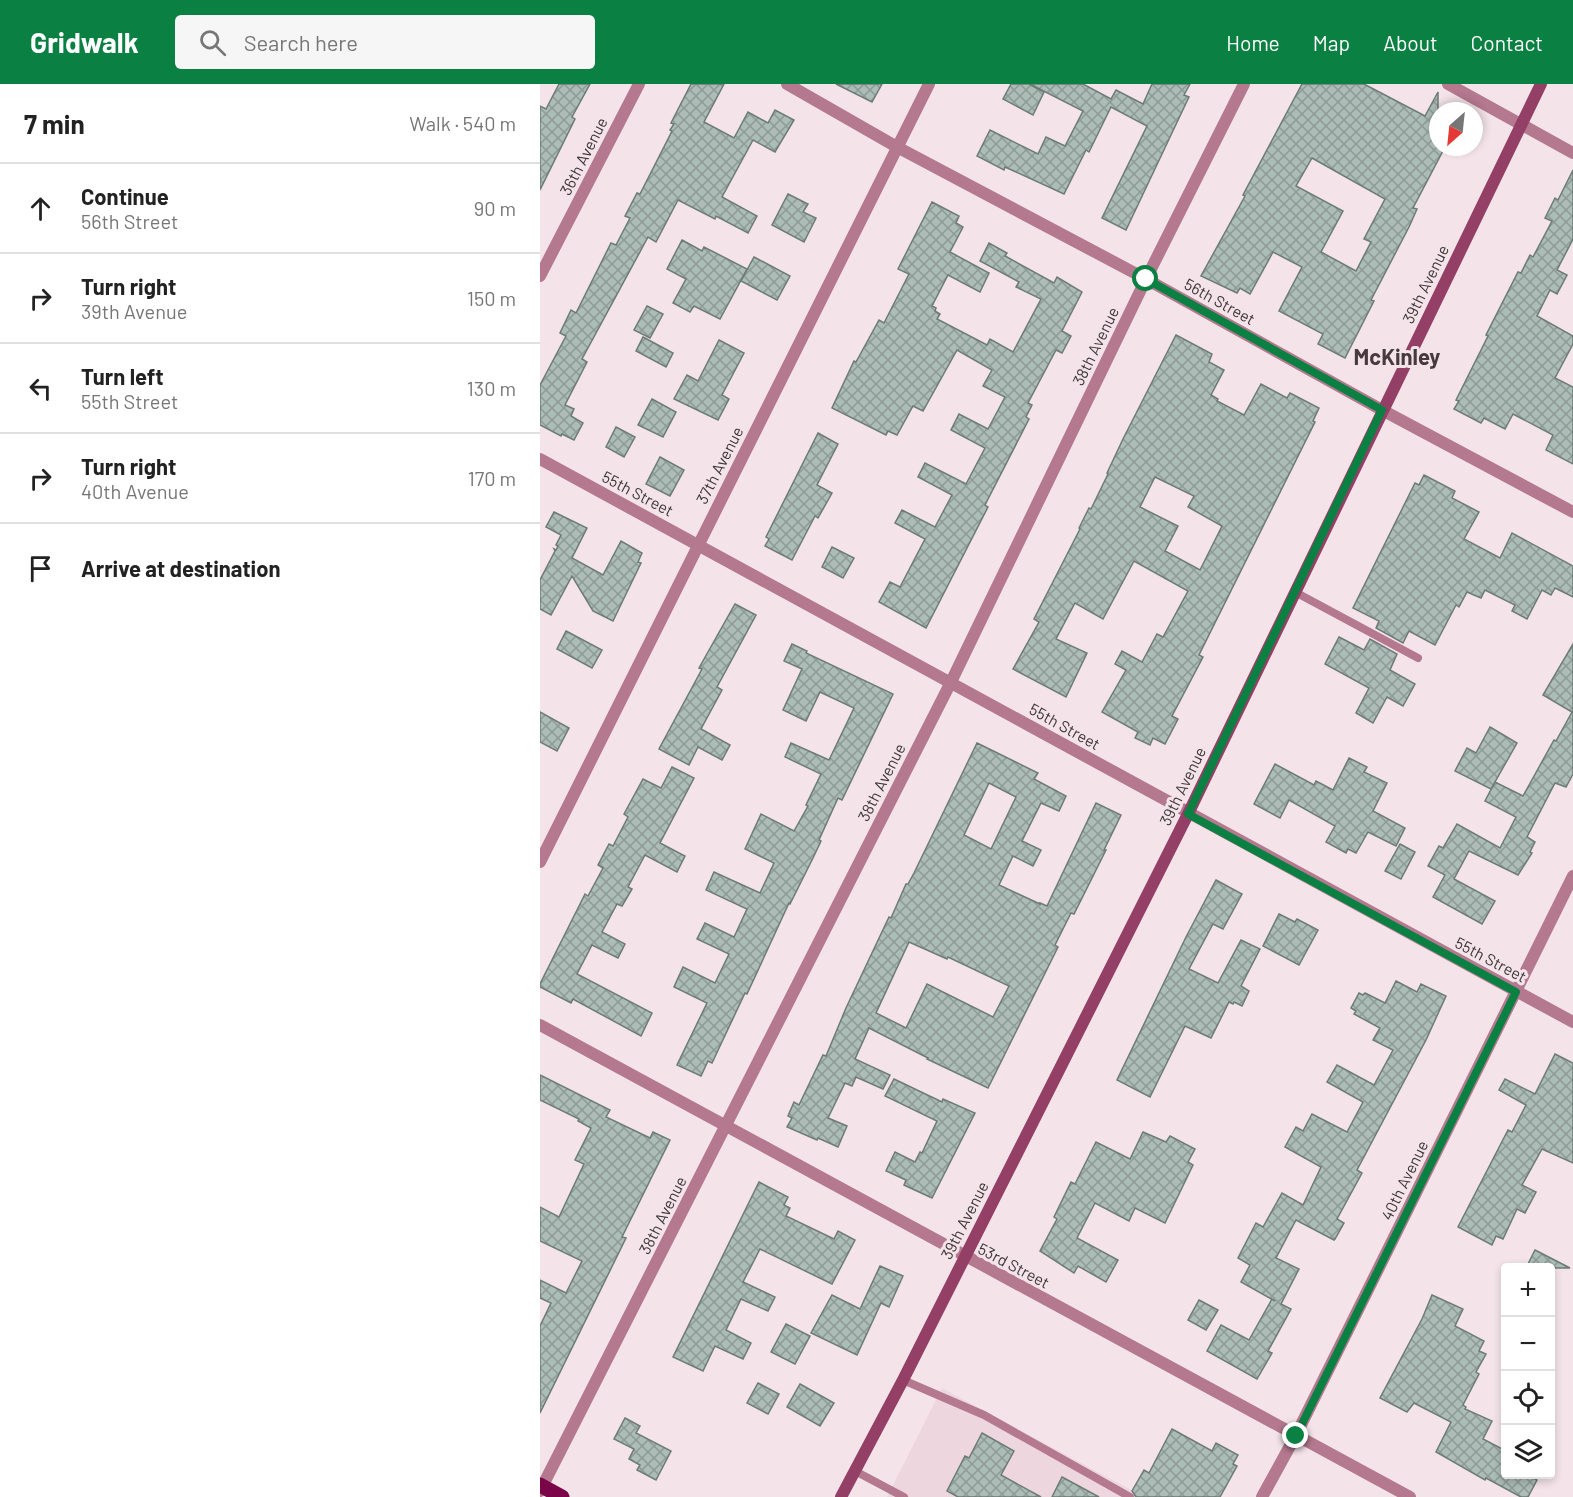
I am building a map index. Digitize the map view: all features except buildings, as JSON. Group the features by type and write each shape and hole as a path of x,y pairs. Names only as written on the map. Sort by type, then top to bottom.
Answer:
{"main road":[{"name":"39th Avenue","path":"841,1497 903,1380 1188,814 1541,84"},
{"path":"541,1488 561,1497"}],"street":[{"name":"36th Avenue","path":"540,276 639,84"},
{"name":"56th Street","path":"787,84 897,147 1146,279 1382,410 1573,512"},
{"name":"37th Avenue","path":"540,862 929,84"},
{"name":"38th Avenue","path":"541,1488 951,682 1146,279 1244,84"},
{"path":"1448,84 1573,153"},
{"name":"55th Street","path":"540,459 1573,1022"},
{"name":"40th Avenue","path":"1262,1497 1296,1436 1573,876"},
{"name":"53rd Street","path":"540,1025 1410,1497"}],"lane":[{"path":"1295,592 1418,658"},
{"path":"903,1380 984,1415 1130,1497"},
{"path":"855,1471 904,1497"}],"shaded area":[{"path":"942,1388 1144,1497 887,1497"}],"district":[{"name":"McKinley","path":"1397,356"}],"route":[{"path":"1146,279 1382,410 1188,814 1516,992 1296,1436"}]}
